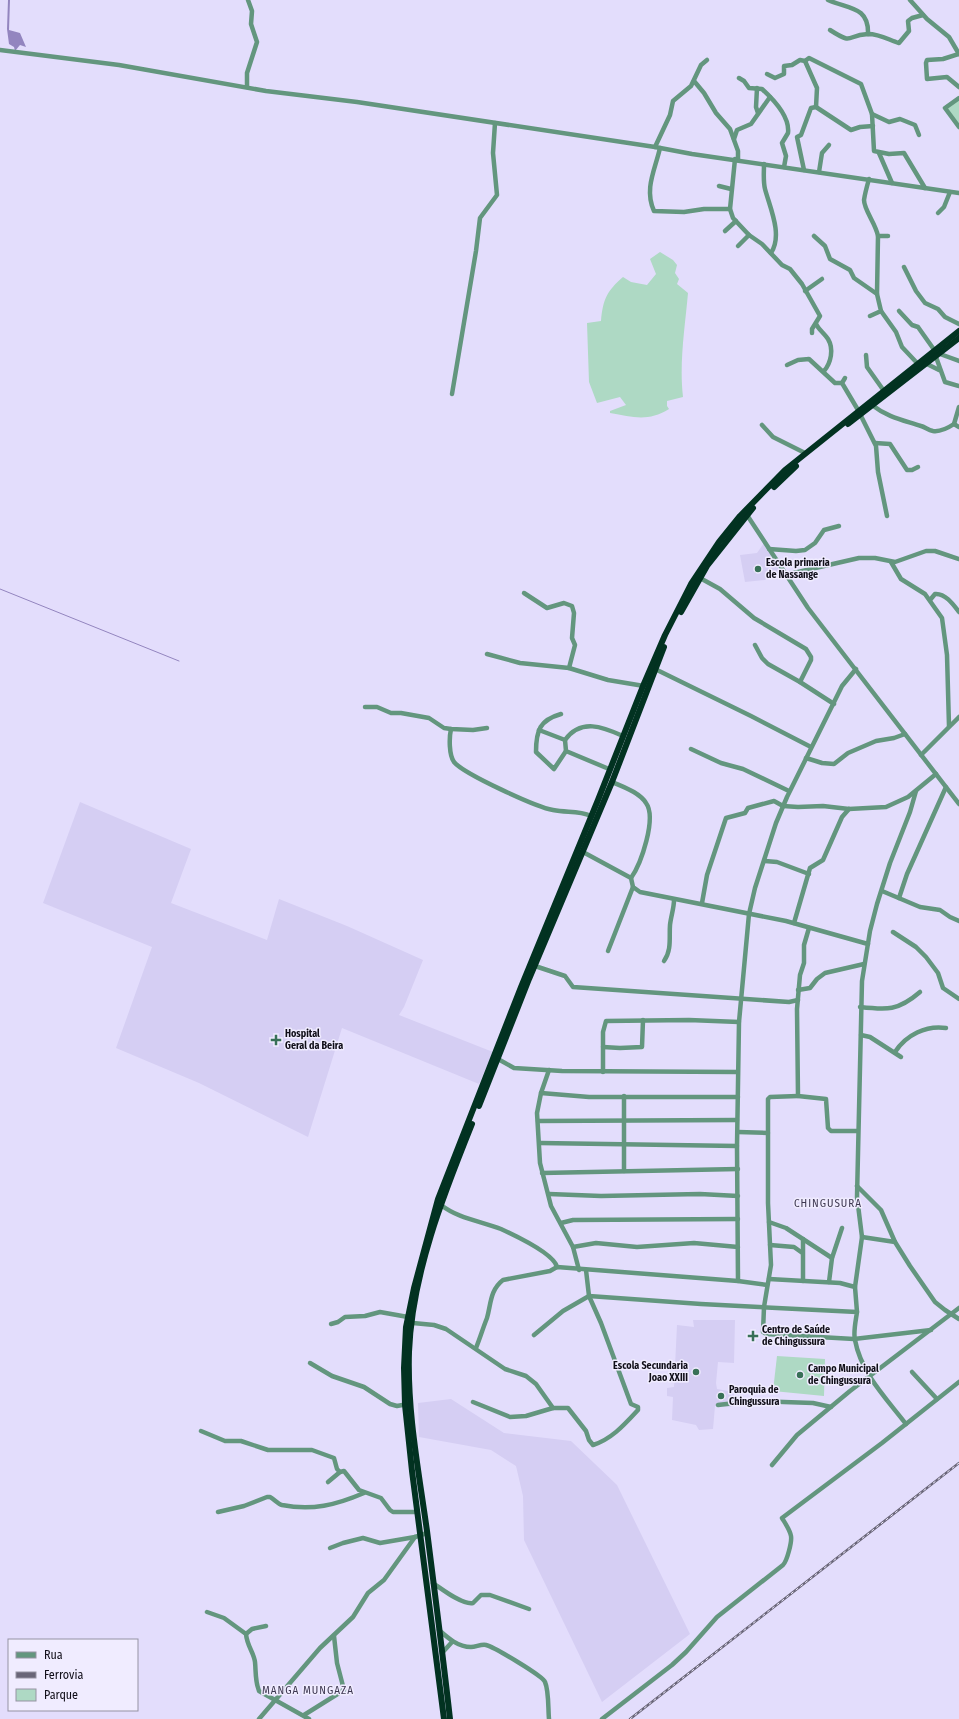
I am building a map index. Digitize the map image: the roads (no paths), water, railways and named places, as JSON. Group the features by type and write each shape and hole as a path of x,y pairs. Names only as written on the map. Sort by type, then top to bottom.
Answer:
{"highway":[{"path":"444,1719 417,1512 405,1405 404,1368 408,1317 418,1267 438,1199 521,987 623,736 665,635 683,599 719,542 756,500 805,453 926,364 959,331"},
{"path":"450,1719 433,1582 421,1535 410,1351 413,1323 423,1267 441,1205 467,1135 535,966 612,782 645,686 655,669 673,627 700,578 747,515 791,470 918,364 937,354 959,338"}],"street":[{"path":"247,87 247,73 257,42 251,24 252,11 248,0"},
{"path":"828,0 857,10 868,23 868,34"},
{"path":"910,0 923,15 949,37 959,54 943,59 927,60 927,79 947,77 959,87"},
{"path":"830,30 845,39 868,34 880,35 901,43 909,31 908,21 912,18 923,15"},
{"path":"0,50 119,65 190,79 495,123 692,154 959,193"},
{"path":"767,74 775,78 784,74 784,66 792,65 800,60 805,61 810,58 860,84 872,114 874,150 880,153 902,153 906,155 925,188"},
{"path":"707,60 701,65 694,81 688,89 673,101 670,115 658,148 651,180 649,199 654,210 681,212 704,209 730,209"},
{"path":"805,61 817,88 816,107"},
{"path":"739,78 744,81 749,88 762,89 780,110 789,129 788,136 782,143 786,156 784,167"},
{"path":"694,81 704,93 716,113 730,129 734,139 737,160 731,189 730,209 736,221 749,235 762,244 782,265 790,269 802,284 820,316 812,329 812,333"},
{"path":"757,88 756,108 758,113"},
{"path":"734,139 737,130 751,124 770,97"},
{"path":"959,98 945,109 959,127"},
{"path":"816,107 851,130 860,127 872,126"},
{"path":"804,170 798,137 801,134 811,108 816,107"},
{"path":"872,114 889,122 900,119 915,125 919,135"},
{"path":"452,394 476,251 480,218 497,195 493,153 495,123"},
{"path":"819,172 822,153 829,145"},
{"path":"880,153 892,183"},
{"path":"764,164 765,188 775,232 775,246 771,253"},
{"path":"869,179 864,201 876,227 878,236 877,294 881,311 896,332 902,347 918,364"},
{"path":"719,186 731,189"},
{"path":"938,213 944,207 950,192"},
{"path":"725,231 736,221"},
{"path":"738,246 749,235"},
{"path":"814,236 825,246 830,259 850,270 854,278 877,294"},
{"path":"878,236 888,236"},
{"path":"904,267 916,291 925,303 938,309 945,316 959,324"},
{"path":"805,291 822,280"},
{"path":"870,316 881,311"},
{"path":"899,311 912,325 918,327 937,354 939,370 945,382 959,386"},
{"path":"816,324 830,343 832,356 824,371"},
{"path":"937,354 959,361"},
{"path":"866,355 867,367 884,391"},
{"path":"787,365 807,358 824,371 834,382 842,383"},
{"path":"926,364 939,370"},
{"path":"842,383 845,378"},
{"path":"842,383 875,443 878,472 887,516"},
{"path":"872,405 890,417 923,426 932,431 945,429 954,424 959,407"},
{"path":"954,424 959,427"},
{"path":"762,425 773,438 805,453"},
{"path":"875,443 890,444 907,470 912,470 918,467"},
{"path":"747,515 808,608 959,804"},
{"path":"769,548 796,551 805,550 815,543 824,530 839,526"},
{"path":"785,575 859,558 875,558 891,562 901,561 926,551 944,553 959,559"},
{"path":"891,562 901,579 922,591 942,618 947,655 949,726"},
{"path":"700,578 720,589 754,618 806,649 811,660 800,682"},
{"path":"524,593 547,608 564,603 572,606 574,613 572,638 575,645 568,668"},
{"path":"930,600 935,594 939,594 947,598 959,612"},
{"path":"754,645 768,664 834,704"},
{"path":"486,654 530,665 568,668 608,680 645,686"},
{"path":"655,669 811,747"},
{"path":"738,1281 737,1146 739,1022 740,998 749,914 755,888 765,861 776,823 789,791 846,679 856,669"},
{"path":"365,707 377,706 392,713 401,713 429,718 442,727 451,729 473,730 488,728"},
{"path":"561,714 546,719 539,730 536,752 553,769 558,766 566,751 565,740 572,732 579,728 595,725 623,736"},
{"path":"921,755 949,726 959,718"},
{"path":"451,729 451,750 454,762 472,774 502,790 544,808 577,811 591,816"},
{"path":"539,730 565,740"},
{"path":"806,758 822,763 834,764 848,753 879,740 894,738 905,734"},
{"path":"691,748 721,762 742,769 789,791"},
{"path":"566,751 610,769"},
{"path":"702,903 707,875 724,820 745,813 748,808 774,801 783,806 849,809 893,806 916,791 936,774"},
{"path":"608,951 633,887 631,878 643,854 650,821 648,805 639,796 612,782"},
{"path":"899,898 907,874 946,787"},
{"path":"906,1424 869,1377 854,1339 857,1312 855,1287 862,1236 857,1202 857,1131 861,1035 860,1007 864,964 882,891 916,791"},
{"path":"794,923 810,868 823,860 842,817 849,809"},
{"path":"583,852 631,878"},
{"path":"765,861 777,862 809,874"},
{"path":"633,887 640,892 674,900 702,903 794,923 868,944"},
{"path":"882,891 920,907 940,910 959,921"},
{"path":"664,961 670,943 670,924 674,913 674,900"},
{"path":"798,1096 798,990 800,975 804,966 804,945 809,928"},
{"path":"893,932 916,948 926,958 938,973 943,988 959,999"},
{"path":"798,990 810,988 817,979 825,974 864,964"},
{"path":"535,966 565,976 573,987 789,1002 798,1000"},
{"path":"860,1007 888,1010 908,1001 920,992"},
{"path":"789,1002 797,1009"},
{"path":"603,1072 603,1032 606,1021 643,1020 739,1022"},
{"path":"603,1047 620,1048 642,1046 643,1020"},
{"path":"895,1052 901,1044 913,1034 935,1026 946,1028"},
{"path":"861,1035 870,1037 901,1057"},
{"path":"498,1059 514,1068 549,1070 603,1072 738,1072"},
{"path":"549,1070 541,1093 537,1113 542,1173 553,1210 573,1247 579,1270"},
{"path":"541,1093 589,1097 738,1097"},
{"path":"624,1096 624,1171"},
{"path":"857,1131 831,1131 828,1128 826,1099 798,1096 769,1097 768,1133 770,1271 764,1307 763,1332 766,1334 854,1339 931,1330"},
{"path":"538,1120 738,1120"},
{"path":"738,1132 768,1133"},
{"path":"540,1143 737,1146"},
{"path":"542,1173 738,1169"},
{"path":"857,1186 881,1210 896,1242 910,1266 936,1302 945,1310 959,1318"},
{"path":"549,1194 601,1196 700,1194 738,1196"},
{"path":"441,1205 456,1215 500,1229 536,1247 554,1260 557,1267"},
{"path":"561,1224 573,1220 738,1219"},
{"path":"769,1222 786,1228 832,1258"},
{"path":"828,1282 832,1258 842,1228"},
{"path":"862,1236 896,1242"},
{"path":"803,1239 801,1252 803,1281"},
{"path":"573,1247 596,1243 637,1248 694,1243 738,1247"},
{"path":"770,1245 794,1248 801,1252"},
{"path":"476,1348 488,1316 494,1290 498,1284 503,1280 550,1271 557,1267 579,1270 738,1281 767,1285"},
{"path":"473,1402 510,1417 526,1416 553,1408 566,1408 572,1411 586,1431 589,1440 594,1445 616,1433 638,1410 638,1407 631,1404 601,1323 589,1296 586,1270"},
{"path":"769,1279 828,1282 855,1287"},
{"path":"534,1335 563,1311 589,1296 701,1304 857,1312"},
{"path":"772,1465 793,1438 959,1308"},
{"path":"331,1324 338,1322 345,1317 365,1316 380,1312 408,1317"},
{"path":"413,1323 434,1324 446,1329 505,1369 530,1378 553,1408"},
{"path":"310,1363 331,1375 364,1387 390,1404 397,1406 412,1404"},
{"path":"912,1372 937,1399"},
{"path":"602,1719 672,1665 686,1652 717,1617 783,1565 787,1559 791,1539 782,1518 959,1382"},
{"path":"718,1405 752,1401 813,1403 831,1407"},
{"path":"201,1431 225,1441 242,1441 273,1451 312,1450 334,1458 337,1469 340,1472"},
{"path":"328,1482 340,1472 344,1471 355,1487 364,1493 381,1498 386,1506 393,1512 417,1512"},
{"path":"218,1512 244,1506 267,1497 270,1497 282,1505 310,1509 333,1505 364,1493"},
{"path":"330,1548 364,1538 380,1543 421,1535"},
{"path":"259,1719 320,1648 353,1617 370,1590 384,1580 421,1535"},
{"path":"433,1582 443,1590 467,1603 473,1603 481,1595 490,1595 529,1609"},
{"path":"207,1612 224,1618 246,1634 247,1643 255,1660 258,1688 261,1694 268,1695 309,1719"},
{"path":"246,1634 252,1629 266,1626"},
{"path":"438,1629 452,1642 470,1647 486,1645 513,1659 542,1678 546,1685 549,1719"},
{"path":"304,1715 344,1690 337,1663 334,1636"},
{"path":"442,1653 452,1642"}],"waterway":[{"path":"0,589 179,661"}],"railway":[{"path":"630,1719 959,1463"}],"place":[{"name":"Escola primaria de Nassange","path":"758,569"},
{"name":"Hospital Geral da Beira","path":"276,1040"},
{"name":"Centro de Saúde de Chingussura","path":"753,1336"},
{"name":"Escola Secundaria Joao XXIII","path":"696,1372"},
{"name":"Campo Municipal de Chingussura","path":"800,1375"},
{"name":"Paroquia de Chingussura","path":"721,1396"}],"district":[{"name":"CHINGUSURA","path":"828,1203"},
{"name":"MANGA MUNGAZA","path":"308,1690"}]}
